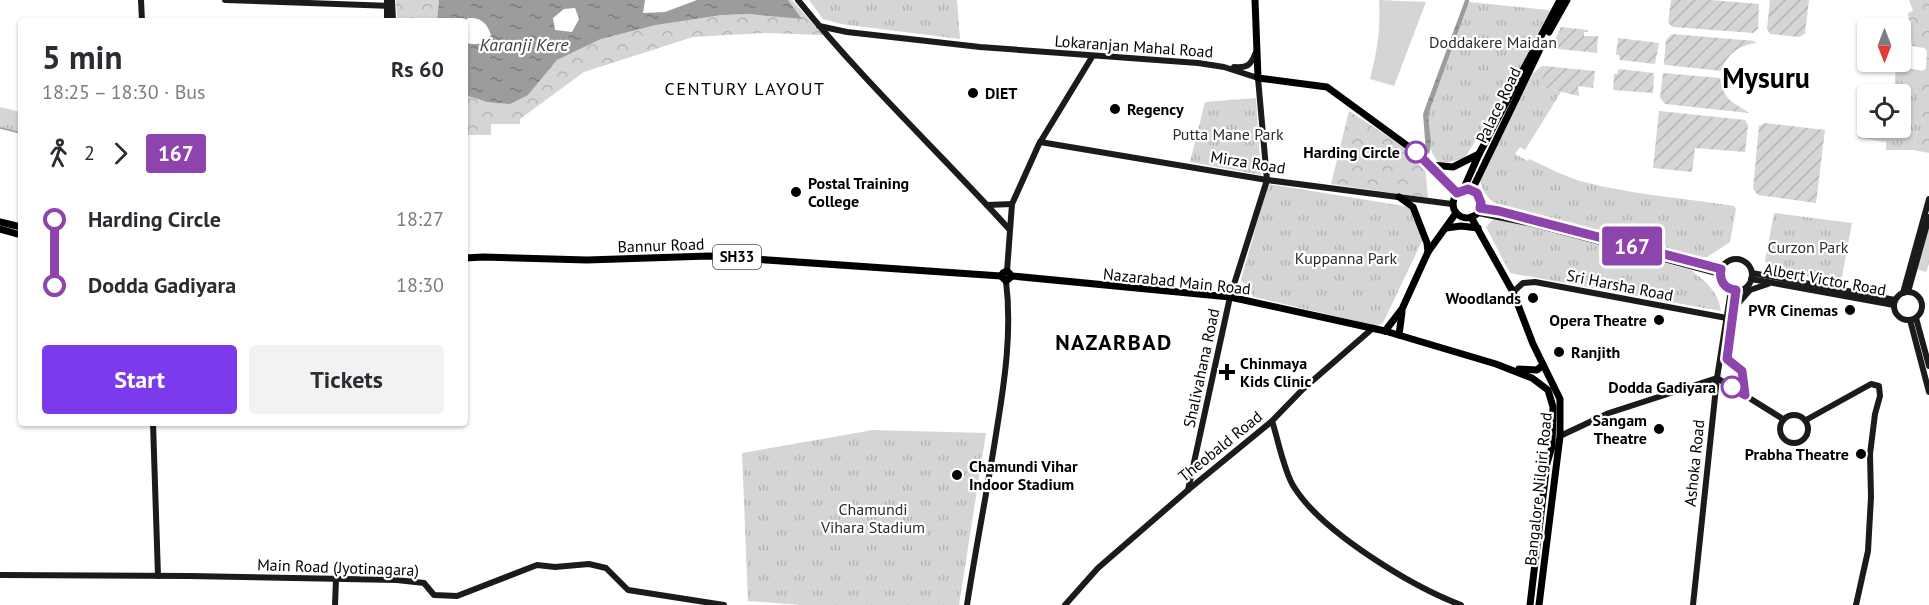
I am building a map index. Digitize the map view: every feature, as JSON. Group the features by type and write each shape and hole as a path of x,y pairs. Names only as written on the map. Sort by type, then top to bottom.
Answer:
{"main road":[{"path":"1255,0 1258,78"},
{"path":"1460,191 1472,190 1480,198 1476,213 1463,217 1456,213 1452,204 1560,0"},
{"name":"Palace Road","path":"1472,190 1537,54 1567,0"},
{"name":"Lokaranjan Mahal Road","path":"1258,78 1328,87 1416,152 1460,191"},
{"path":"1429,164 1438,167 1453,167 1479,154"},
{"path":"1399,197 1413,207 1428,252"},
{"path":"1385,331 1402,309 1428,252 1456,213"},
{"name":"Bangalore Nilgiri Road","path":"1476,213 1478,228 1513,292 1543,365 1560,399 1560,436 1539,605"},
{"path":"1446,228 1461,226 1478,228"},
{"path":"0,229 18,234"},
{"name":"Bannur Road","path":"468,257 587,260 709,256 1006,276"},
{"name":"Nazarabad Main Road","path":"1006,276 1230,297 1372,328"},
{"path":"1399,335 1402,309"},
{"path":"1372,328 1527,371 1537,370 1543,365"},
{"path":"1496,364 1539,381 1548,390 1553,407 1552,447 1547,463 1530,605"}],"street":[{"path":"141,0 142,18"},
{"path":"225,0 389,3"},
{"path":"798,0 900,115 1009,228"},
{"path":"387,18 389,3"},
{"path":"389,3 392,18"},
{"name":"Lokaranjan Mahal Road","path":"819,26 840,31 980,47 1198,63 1224,67 1258,78"},
{"path":"1224,67 1247,67 1251,64 1256,52"},
{"path":"967,605 1008,352 1009,306 1006,276 1012,204 1040,142 1092,57"},
{"name":"Shalivahana Road","path":"1188,490 1230,297 1267,180 1258,78"},
{"name":"Mirza Road","path":"1040,142 1267,180 1452,204"},
{"path":"1906,292 1929,199"},
{"path":"987,205 1012,204"},
{"path":"1476,213 1499,211 1721,272"},
{"path":"1913,319 1898,316 1895,302 1906,292 1929,218"},
{"path":"1738,259 1747,264 1751,276 1745,287 1733,290 1723,284 1721,272 1728,261 1738,259"},
{"name":"Albert Victor Road","path":"1751,276 1772,283 1895,302"},
{"name":"Albert Victor Road","path":"1751,276 1895,302"},
{"name":"Sri Harsha Road","path":"1513,292 1523,283 1534,282 1729,318"},
{"path":"1745,395 1742,371 1727,359 1729,318 1733,308 1750,290 1772,283"},
{"path":"1733,290 1733,308"},
{"name":"Ashoka Road","path":"1693,605 1717,378 1733,290"},
{"path":"1906,292 1919,297 1926,307 1913,319"},
{"path":"1913,319 1927,351 1929,366"},
{"path":"1913,319 1929,392"},
{"name":"Theobald Road","path":"1065,605 1098,568 1188,490 1272,422 1303,389 1372,328"},
{"path":"1560,436 1609,413 1717,378 1783,419"},
{"path":"1806,420 1871,384 1878,384 1880,388 1869,474 1871,497 1868,551 1856,605"},
{"path":"1795,414 1806,420 1809,427 1807,435 1801,441 1791,443 1782,438 1780,423 1783,419 1795,414"},
{"path":"1272,422 1292,485 1319,516 1391,570 1427,591 1461,605"},
{"path":"153,426 158,576"},
{"name":"Main Road (Jyotinagara)","path":"0,575 422,582 434,595 447,597 465,593 537,565 555,567 589,564 606,568 628,590 724,605"},
{"path":"335,605 336,579"}],"green space":[{"path":"396,0 439,0 437,18 397,18"},
{"path":"788,0 792,0 823,35 766,33 693,37 584,72 520,119 520,124 491,124 491,135 468,135 468,96 487,102 528,95 557,60 601,39 656,25 722,15 749,14 801,18"},
{"path":"809,0 957,0 960,39 841,24 823,19"},
{"path":"1379,0 1426,2 1394,86 1370,79 1378,40"},
{"path":"1671,0 1711,0 1759,4 1758,29 1753,33 1673,27 1668,23"},
{"path":"1770,0 1809,0 1805,34 1799,37 1770,34 1767,29"},
{"path":"1909,0 1929,0 1929,153 1913,150 1917,131 1921,131 1923,116 1918,116 1918,70 1923,71 1926,68 1927,51 1924,48 1912,46 1911,18 1909,18 1908,13 1913,11"},
{"name":"Doddakere Maidan","path":"1469,2 1548,10 1553,15 1466,156 1441,164 1436,160 1430,147 1429,112"},
{"path":"1561,27 1588,30 1584,32 1584,36 1598,36 1597,53 1551,48"},
{"path":"1672,34 1755,41 1756,43 1734,51 1721,71 1666,65 1664,64 1666,40"},
{"path":"1618,38 1659,43 1655,64 1620,60 1619,55 1616,55"},
{"path":"1545,66 1540,87 1561,92 1525,150 1520,147 1515,154 1584,182 1640,193 1734,206 1736,209 1730,242 1707,257 1699,258 1500,206 1492,201 1483,191 1480,177 1486,155 1533,73"},
{"path":"1545,66 1595,71 1593,88 1578,86 1579,96 1540,87"},
{"path":"1619,69 1654,73 1653,93 1613,90 1614,74 1617,74"},
{"path":"1918,70 1918,115 1923,116 1922,131 1917,131 1913,150 1886,150 1886,142 1858,138 1911,138 1911,84 1895,84 1896,72"},
{"path":"1663,73 1720,78 1727,97 1749,113 1665,104 1660,98"},
{"name":"Putta Mane Park","path":"1256,98 1261,175 1190,162 1205,102"},
{"path":"0,107 18,111 18,132 0,128"},
{"path":"1349,111 1415,154 1425,164 1428,198 1331,184"},
{"path":"1659,111 1745,120 1748,125 1745,152 1695,148 1692,172 1653,168"},
{"path":"1765,123 1825,130 1816,203 1758,195 1753,189 1759,126"},
{"name":"Kuppanna Park","path":"1268,184 1410,207 1423,239 1383,323 1377,326 1254,297 1241,280"},
{"name":"Curzon Park","path":"1774,213 1852,223 1841,282 1774,271 1765,261"},
{"path":"1495,217 1691,270 1714,292 1721,311 1510,273 1486,227"},
{"path":"1929,220 1929,264 1926,272 1916,269"},
{"name":"Chamundi Vihara Stadium","path":"873,430 986,433 959,605 802,605 748,601 742,453"}],"water":[{"name":"Karanji Kere","path":"439,0 645,0 643,13 665,12 697,0 788,0 802,19 749,14 722,15 656,25 601,39 557,60 528,95 510,104 487,102 468,96 468,43 480,44 491,35 485,24 473,18 437,18","holes":["575,8 579,19 572,32 555,30 553,18 564,9"]},
{"path":"1465,0 1469,2 1429,112 1431,144 1429,154 1426,152 1423,114"}],"waterway":[{"path":"0,128 18,132"}],"bus line":[{"name":"167","path":"1416,152 1457,193 1468,189 1477,193 1480,198 1480,208 1721,269 1723,284 1731,290 1736,290 1727,359 1742,371 1745,395 1732,387"}],"place":[{"name":"DIET","path":"973,93"},
{"name":"Regency","path":"1115,109"},
{"name":"Harding Circle","path":"1416,152"},
{"name":"Postal Training College","path":"796,192"},
{"name":"Woodlands","path":"1533,298"},
{"name":"PVR Cinemas","path":"1850,310"},
{"name":"Opera Theatre","path":"1659,320"},
{"name":"Ranjith","path":"1559,352"},
{"name":"Chinmaya Kids Clinic","path":"1227,372"},
{"name":"Dodda Gadiyara","path":"1732,387"},
{"name":"Sangam Theatre","path":"1659,429"},
{"name":"Prabha Theatre","path":"1861,454"},
{"name":"Chamundi Vihar Indoor Stadium","path":"957,475"}],"district":[{"name":"Mysuru","path":"1766,78"},
{"name":"CENTURY LAYOUT","path":"745,89"},
{"name":"NAZARBAD","path":"1114,342"}]}
